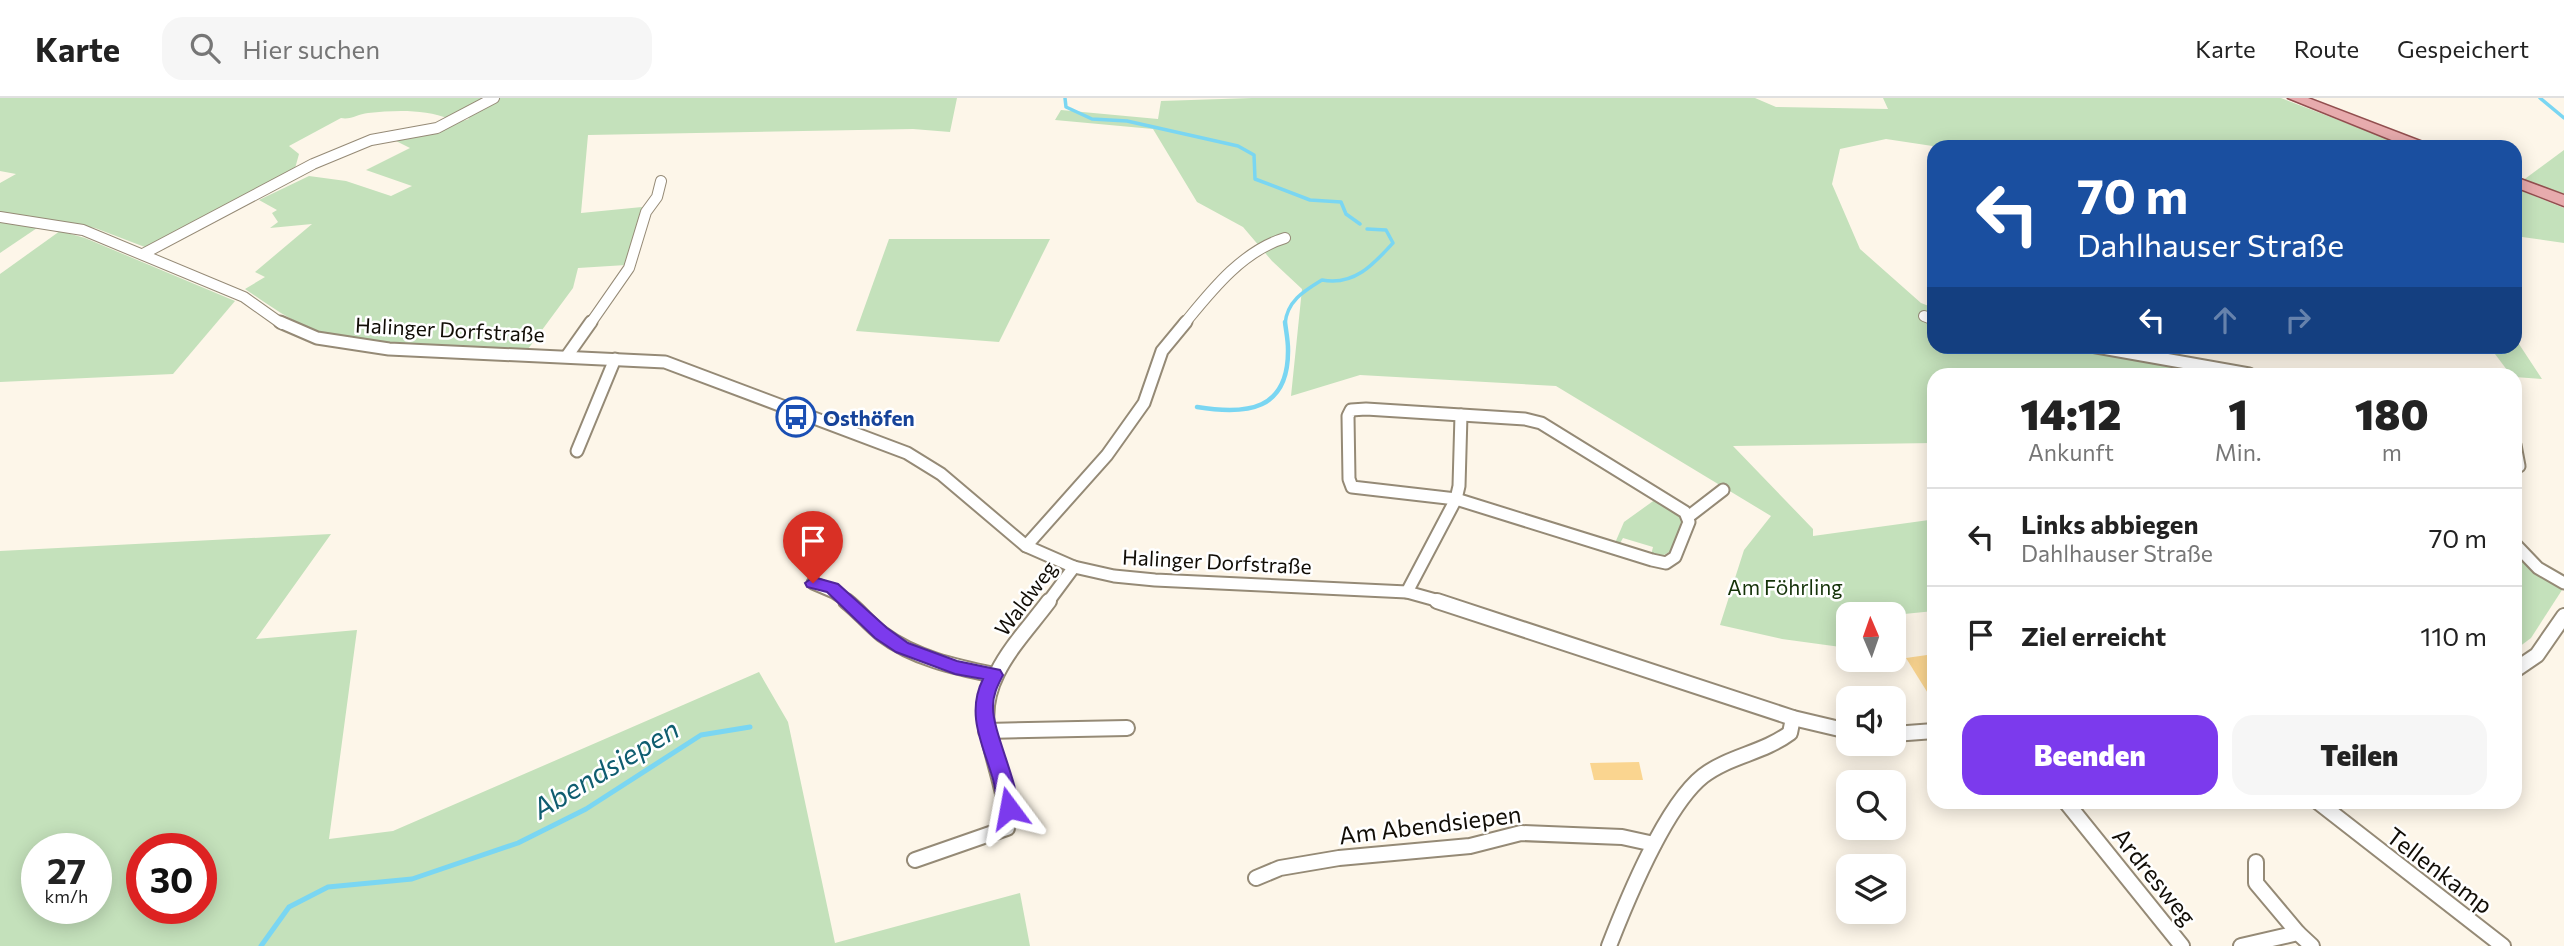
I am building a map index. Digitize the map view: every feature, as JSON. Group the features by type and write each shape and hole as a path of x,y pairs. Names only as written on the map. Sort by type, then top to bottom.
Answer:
{"main road":[{"path":"2295,98 2405,140"},
{"path":"2522,185 2564,201"}],"street":[{"path":"143,254 313,164 371,140 437,128 494,98"},
{"name":"Halinger Dorfstraße","path":"567,356 629,268 646,212 657,197 661,181"},
{"name":"Halinger Dorfstraße","path":"0,217 83,230 244,297 284,325 317,338 389,349 665,362 906,453 941,474 1026,546 1074,567 1114,576 1155,580 1408,592 1793,718 1836,728"},
{"path":"1026,546 1107,455 1144,403 1162,351 1215,286 1244,261 1272,242 1285,238"},
{"path":"2136,354 2215,368"},
{"path":"577,451 615,359"},
{"path":"1688,517 1685,512 1541,423 1525,419 1366,409 1351,410 1348,416 1349,479 1352,487 1456,499 1666,563 1675,557 1688,517 1723,490"},
{"path":"1408,592 1456,499 1459,486 1461,415"},
{"path":"2522,551 2538,568 2564,583"},
{"name":"Waldweg","path":"915,860 1007,828 1007,798 986,731 983,708 985,692 994,675 1074,567"},
{"path":"813,583 832,588 881,633 902,647 955,667 994,675"},
{"path":"2522,665 2537,655 2564,616"},
{"path":"1609,946 1628,896 1654,844 1689,790 1704,775 1778,743 1790,733 1793,718"},
{"path":"986,731 1127,728"},
{"path":"1906,733 1927,732"},
{"name":"Ardresweg","path":"2072,809 2182,946"},
{"name":"Tellenkamp","path":"2325,809 2503,946"},
{"name":"Am Abendsiepen","path":"1256,878 1280,868 1470,846 1521,833 1622,838 1654,844"},
{"path":"2256,862 2256,883 2312,946"},
{"path":"2241,946 2298,933"}],"green space":[{"path":"0,98 957,98 950,132 913,129 588,135 581,213 642,207 626,265 578,268 573,288 528,349 389,345 335,336 293,320 245,289 265,277 255,272 312,224 270,228 278,222 272,213 277,210 259,200 309,176 346,181 391,196 412,186 366,170 410,148 396,141 469,119 463,112 450,119 430,113 399,111 341,118 289,146 299,154 294,172 150,249 95,228 0,212 0,183 16,174 0,171"},
{"name":"Am Föhrling","path":"1252,98 1755,98 1776,107 1888,109 1883,98 2281,98 2391,140 1927,140 1927,145 1886,139 1840,149 1832,184 1860,249 1927,305 1927,354 2126,354 2203,368 1927,368 1927,443 1733,446 1813,529 1813,536 1927,520 1927,612 1906,614 1906,602 1836,602 1836,646 1782,639 1720,625 1744,550 1771,516 1556,386 1360,375 1291,396 1302,289 1272,261 1243,227 1197,202 1153,129 1055,120 1061,110 1158,119 1161,101"},
{"path":"2564,150 2564,198 2522,181"},
{"path":"2522,191 2564,208 2564,243 2522,237"},
{"path":"0,222 37,228 0,253"},
{"path":"60,231 85,238 235,301 173,374 0,382 0,274"},
{"path":"889,239 1050,239 999,342 856,331"},
{"path":"2522,349 2542,379 2522,378 2522,368 2506,368 2495,354 2522,354"},
{"path":"1656,499 1677,513 1682,520 1671,551 1662,556 1651,555 1653,547 1623,538 1619,545 1615,543 1624,522"},
{"path":"331,534 256,639 357,630 329,839 393,831 759,672 788,722 835,943 1020,893 1030,946 0,946 0,551"},
{"path":"2522,559 2562,590 2531,638 2522,645"}],"building":[{"path":"1927,655 1927,692 1906,658"},
{"path":"1639,762 1643,780 1594,780 1590,763"}],"waterway":[{"name":"Abendsiepen","path":"1065,98 1066,107 1092,119 1127,121 1238,146 1254,155 1255,179 1310,200 1341,202 1346,214 1360,224"},
{"path":"2540,98 2564,118"},
{"name":"Abendsiepen","path":"1285,323 1289,309 1303,293 1322,280 1344,280 1353,277 1378,259 1393,243 1386,230 1367,229"},
{"name":"Abendsiepen","path":"1197,407 1248,409 1273,397 1286,370 1288,346 1285,323"},
{"name":"Abendsiepen","path":"261,946 289,907 328,887 412,879 518,843 586,809 701,735 750,727"}],"place":[{"name":"Osthöfen","path":"796,417"}],"route":[{"path":"813,583 832,588 881,633 902,647 955,667 994,675 985,692 983,708 986,731 1009,808"}]}
